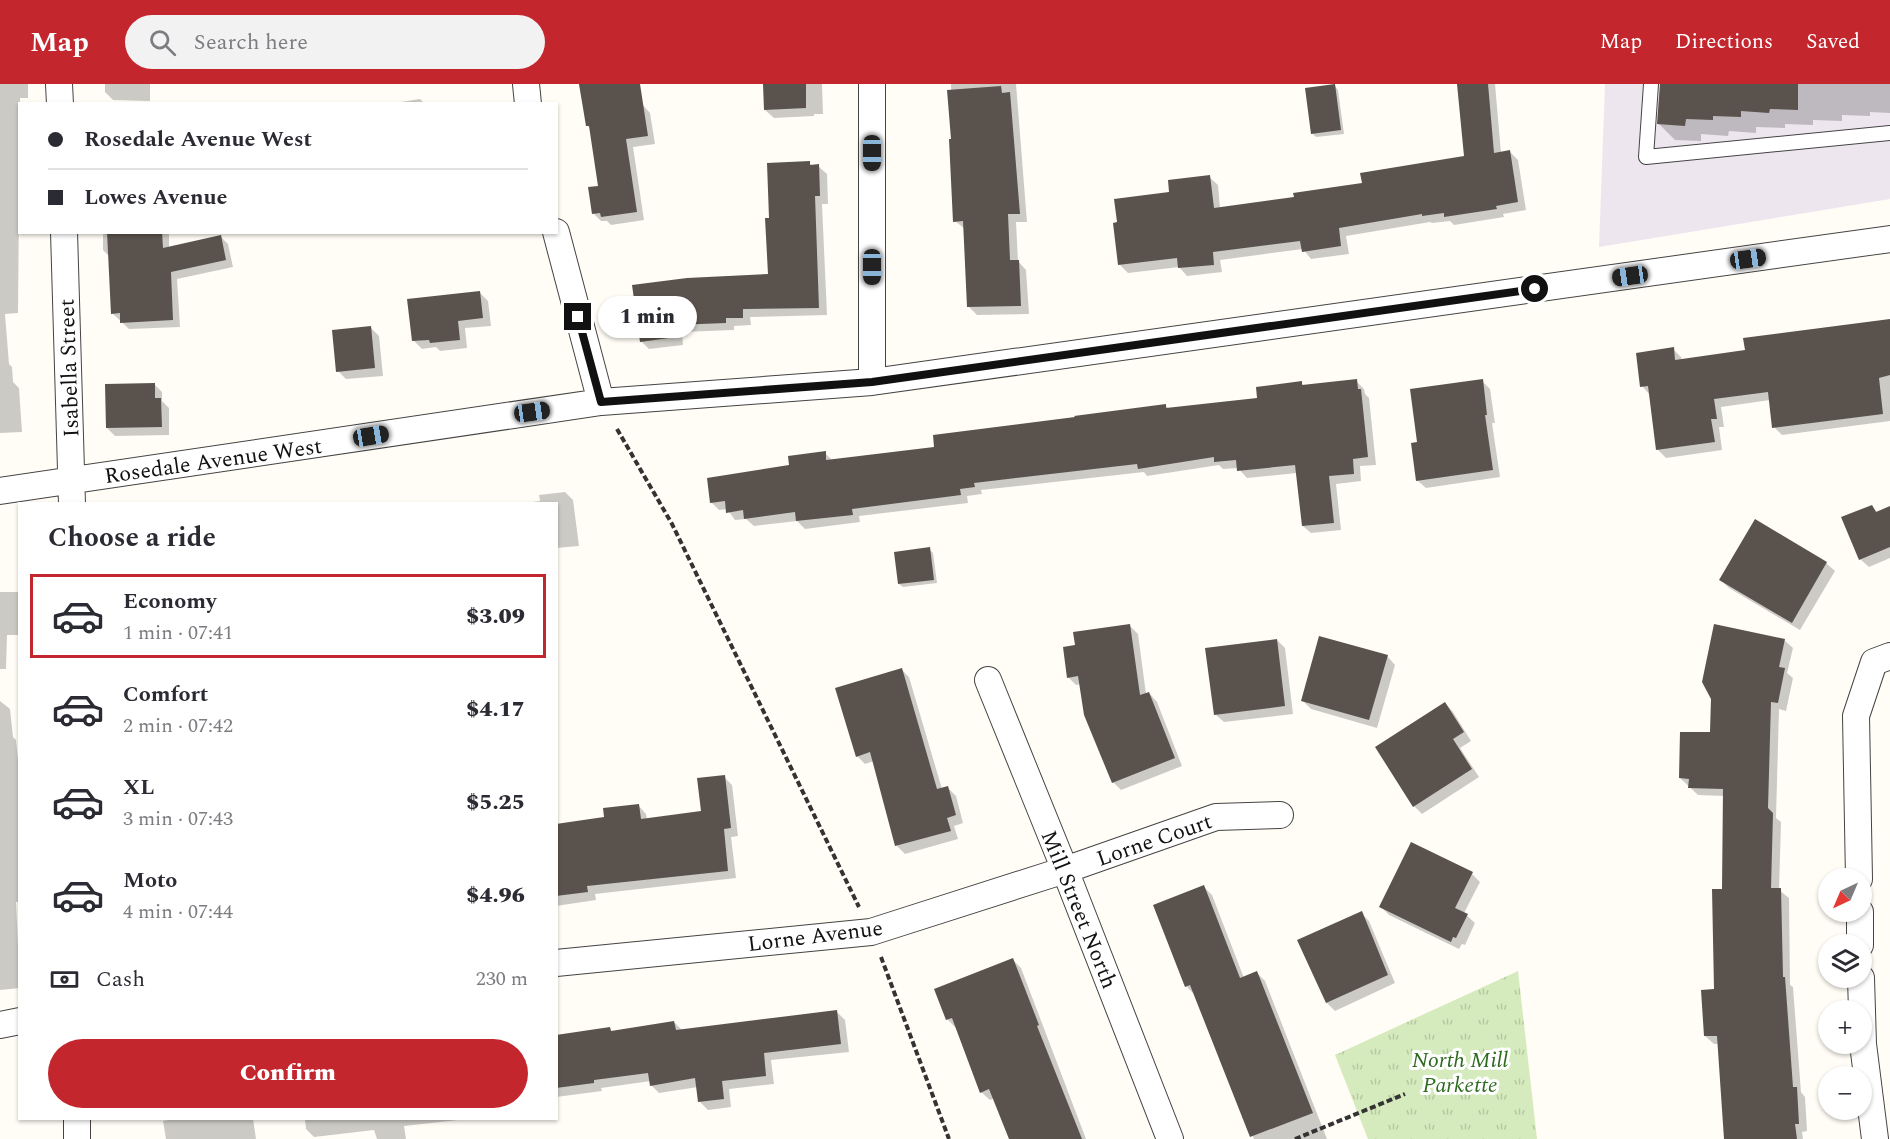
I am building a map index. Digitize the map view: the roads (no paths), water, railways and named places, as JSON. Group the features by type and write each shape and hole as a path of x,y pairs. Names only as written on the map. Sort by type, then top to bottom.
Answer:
{"street":[{"path":"59,84 60,102"},
{"path":"526,84 528,102"},
{"path":"872,84 872,382"},
{"name":"Isabella Street","path":"64,234 72,492"},
{"path":"557,234 601,402"},
{"name":"Rosedale Avenue West","path":"0,491 72,492 601,402 872,382 1890,239"},
{"path":"1859,868 1856,716 1874,663 1890,656"},
{"name":"Mill Street North","path":"988,680 1170,1139"},
{"name":"Lorne Court","path":"1065,870 1216,817 1280,815"},
{"name":"Lorne Avenue","path":"558,963 871,932 1065,870"},
{"path":"1861,988 1863,1044 1875,1139"},
{"path":"0,1025 18,1021"},
{"path":"77,1120 77,1139"}],"lane":[{"path":"1651,84 1646,157 1890,133"}],"park label":[{"name":"North Mill Parkette","path":"1460,1072"}]}
